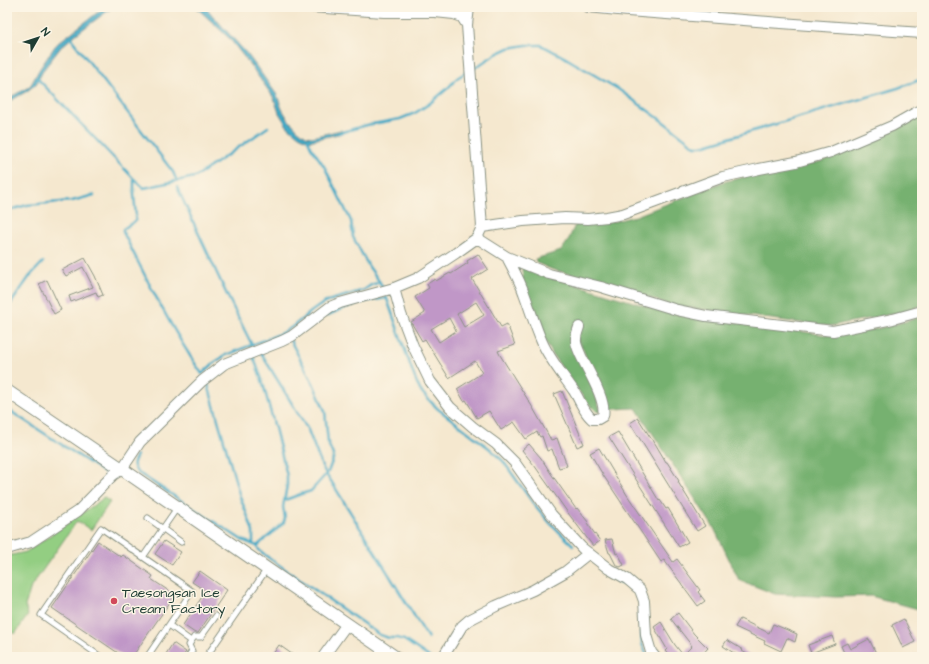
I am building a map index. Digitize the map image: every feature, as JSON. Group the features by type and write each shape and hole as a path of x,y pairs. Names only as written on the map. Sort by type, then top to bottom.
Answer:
{"street":[{"path":"311,7 384,12 448,13 462,17 467,25"},
{"path":"7,549 32,542 78,511 113,475 122,469 140,442 202,381 224,364 282,342 330,307 387,290 418,278 477,238 482,227 467,25 469,7"},
{"path":"588,7 922,33"},
{"path":"482,227 523,221 565,218 588,219 623,214 723,178 796,162 831,152 892,126 922,109"},
{"path":"477,238 507,257 549,274 601,287 677,310 706,316 833,331 893,320 922,311"},
{"path":"507,257 524,293 542,342 551,359 575,393 588,416 592,419 598,419 603,416 603,404 578,349 575,339 579,327"},
{"path":"387,290 400,314 413,346 430,381 450,407 496,444 515,463 551,514 582,548 586,555 627,579 640,590 644,601 646,636 651,652 655,657"},
{"path":"7,391 395,657"},
{"path":"443,657 462,626 468,620 534,590 565,572 586,555"},
{"path":"323,657 347,624"}],"lane":[{"path":"143,557 178,507"},
{"path":"148,518 181,542"},
{"path":"101,657 41,615 101,528 192,592 147,657"},
{"path":"206,657 267,569"},
{"path":"188,657 192,651 188,645 194,637 201,637 216,616"},
{"path":"169,625 191,641"}],"green space":[{"path":"922,115 922,305 908,311 830,326 670,305 618,287 551,269 537,263 535,259 561,251 568,241 575,225 607,223 636,216 723,182 823,161 896,129"},
{"path":"522,268 646,306 681,315 826,335 862,332 922,317 922,612 918,609 871,596 836,597 775,594 739,580 714,528 636,408 607,410 575,329 590,381 601,411 597,412 586,401 554,357 543,336 523,281"},
{"path":"103,497 110,502 91,530 77,521 31,587 25,606 28,615 15,634 7,630 7,556 26,552 101,500"}],"water":[{"path":"105,7 113,7 61,47 44,69 36,84 7,103 7,99 29,87 59,42"},
{"path":"196,7 205,7 248,55 277,95 282,109 288,119 298,130 306,136 312,137 341,130 342,133 309,141 299,136 287,126 279,113 274,98 245,58 229,38"}],"building":[{"path":"478,254 488,269 472,279 501,327 507,324 515,345 498,351 551,440 557,438 567,466 559,468 552,449 547,451 542,436 540,437 537,432 526,439 514,422 501,430 489,411 477,418 457,389 482,373 475,361 449,378 425,339 422,341 411,322 425,313 415,297 429,288 427,284 435,279 436,281 450,273 451,274 468,263 467,261","holes":["476,302 484,315 464,327 457,314","449,318 456,331 439,342 431,329"]},
{"path":"85,258 103,295 98,297 96,292 71,302 69,296 93,287 83,267 66,276 62,270"},
{"path":"47,280 61,310 54,314 39,284"},
{"path":"562,391 584,444 577,447 554,394"},
{"path":"638,418 679,481 678,482 705,526 697,531 630,423"},
{"path":"618,432 659,501 660,500 666,509 668,508 688,542 679,547 609,437"},
{"path":"529,444 541,458 576,509 577,508 588,522 587,523 600,541 593,546 522,450"},
{"path":"599,448 627,495 673,562 677,559 700,590 698,592 705,601 698,606 664,560 661,562 603,475 590,453"},
{"path":"612,539 616,554 618,553 624,565 620,567 616,565 609,553 605,540"},
{"name":"Taesongsan Ice Cream Factory","path":"98,541 121,557 123,555 153,576 151,579 175,595 132,657 124,657 52,608"},
{"path":"164,541 181,552 172,565 155,554"},
{"path":"200,571 227,590 198,633 195,633 183,625 206,591 192,582"},
{"path":"678,613 694,634 708,648 700,657 670,657 665,651 667,649 654,627 661,622 683,655 692,646 671,619"},
{"path":"740,619 769,633 773,624 797,634 795,642 787,638 781,651 764,643 765,641 735,627"},
{"path":"904,619 915,642 903,648 892,625"},
{"path":"832,636 835,644 811,653 808,645"},
{"path":"869,639 878,657 846,657 841,646 847,643 850,649"},
{"path":"727,640 752,657 740,657 723,646"},
{"path":"173,643 186,652 182,657 164,657"},
{"path":"279,645 296,657 271,657"}],"waterway":[{"path":"70,37 173,172 177,181"},
{"path":"473,69 496,54 509,48 526,45 541,45 618,89 695,146 702,146 898,88 922,79"},
{"path":"339,133 367,125 400,119 415,113 429,104 448,88 457,78 468,71"},
{"path":"37,78 134,179 135,221 123,229 123,232 170,322 202,374 215,362 226,355 282,333 322,304 364,290 371,285 380,282"},
{"path":"134,179 144,188 195,177 268,127"},
{"path":"307,138 311,147 324,166 351,221 353,237 369,267 383,288"},
{"path":"177,187 252,345"},
{"path":"7,211 27,205 72,201 94,195"},
{"path":"7,309 30,276 43,262"},
{"path":"386,296 420,390 438,409 489,448 503,461 533,503 550,523 573,545"},
{"path":"326,316 361,302 386,298"},
{"path":"285,500 311,491 328,472 333,459 328,443 325,411 313,383 290,340"},
{"path":"261,353 308,430 326,474 428,638"},
{"path":"253,356 262,380 287,476 283,507 285,518 284,522 257,546"},
{"path":"207,381 240,497 253,532 253,543"},
{"path":"7,409 108,475"},
{"path":"137,455 134,464 134,468 137,472 242,540 257,546 259,550 269,558 380,635 404,640 429,657"},
{"path":"606,573 617,581 624,583"},
{"path":"640,615 642,644 647,655"}],"place":[{"name":"Taesongsan Ice Cream Factory","path":"114,601"}]}
